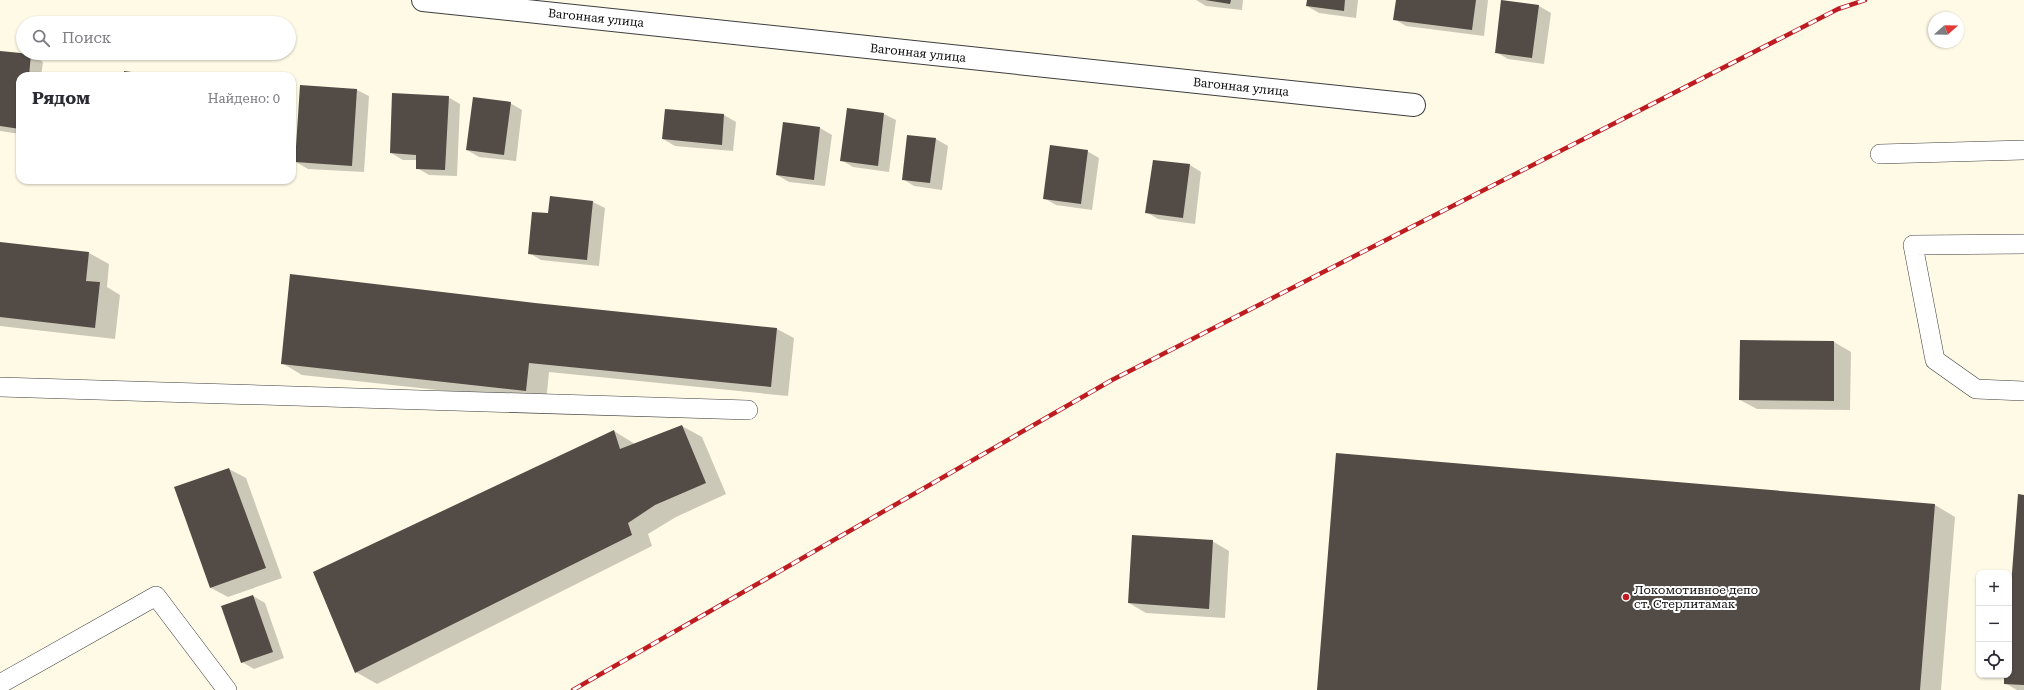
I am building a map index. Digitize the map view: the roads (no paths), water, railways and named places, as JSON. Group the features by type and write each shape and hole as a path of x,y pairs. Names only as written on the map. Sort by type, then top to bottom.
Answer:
{"street":[{"name":"Вагонная улица","path":"423,0 1414,105"}],"lane":[{"path":"1880,154 2024,150"},
{"path":"2024,244 1913,245 1935,360 1976,389 2024,391"},
{"path":"0,387 748,410"},
{"path":"0,684 156,596 227,690"}],"railway":[{"path":"573,690 1112,380 1838,9 1865,0"}],"place":[{"name":"Локомотивное депо ст. Стерлитамак","path":"1626,597"}]}
